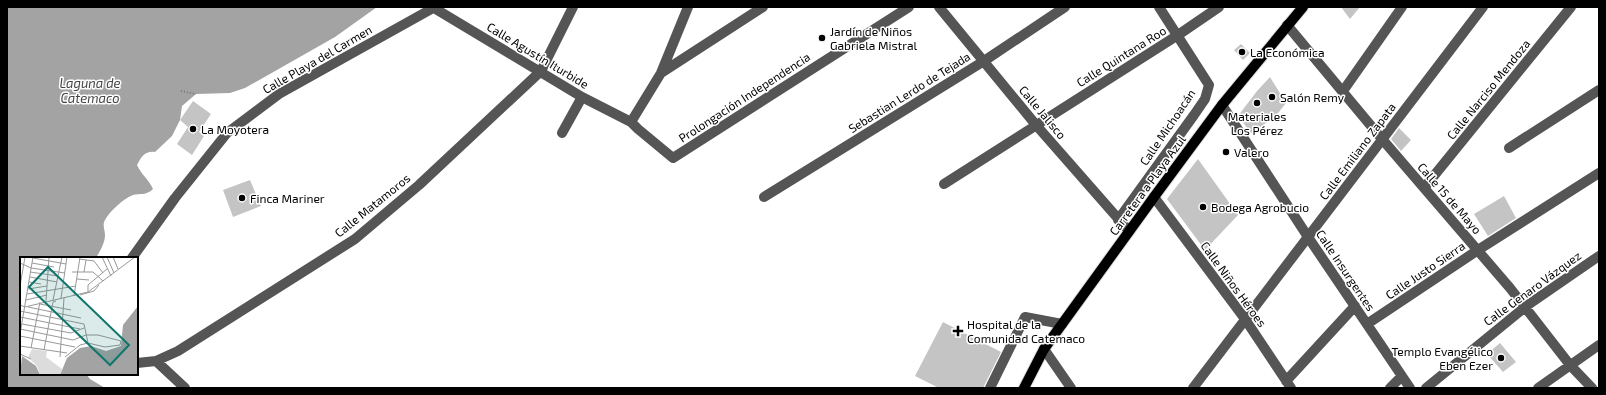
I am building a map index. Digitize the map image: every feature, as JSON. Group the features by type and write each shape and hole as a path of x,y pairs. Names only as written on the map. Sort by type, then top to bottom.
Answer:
{"main road":[{"name":"Carretera a Playa Azul","path":"1024,388 1044,349 1129,231 1222,105 1303,7"}],"street":[{"name":"Calle Agustín Iturbide","path":"434,7 582,97 631,122 638,130 673,158"},
{"name":"Calle Playa del Carmen","path":"133,257 175,198 227,133 279,94 434,7"},
{"name":"Calle Matamoros","path":"138,363 156,361 178,351 355,238 419,185 541,71 573,7"},
{"path":"631,122 661,73 688,7"},
{"path":"661,73 763,7"},
{"name":"Prolongación Independencia","path":"673,158 909,7"},
{"name":"Calle Jalisco","path":"939,7 1036,125 1129,231"},
{"name":"Sebastian Lerdo de Tejada","path":"764,198 984,61 1065,7"},
{"name":"Calle Michoacán","path":"1118,220 1205,99 1209,85 1159,7"},
{"name":"Calle Quintana Roo","path":"944,184 1220,7"},
{"path":"1343,90 1402,7"},
{"name":"Calle Emiliano Zapata","path":"1193,388 1483,7"},
{"name":"Calle Narciso Mendoza","path":"1424,188 1571,7"},
{"name":"Calle 15 de Mayo","path":"1287,25 1343,90 1382,139 1478,250 1570,365 1592,388"},
{"path":"1509,148 1599,90"},
{"path":"562,133 582,97"},
{"name":"Calle Insurgentes","path":"1222,105 1308,237 1410,388"},
{"name":"Calle Justo Sierra","path":"1367,324 1478,250 1599,173"},
{"name":"Calle Niños Héroes","path":"1154,197 1245,319 1288,384"},
{"name":"Calle Genaro Vázquez","path":"1426,388 1525,307 1599,256"},
{"path":"1288,384 1355,306"},
{"path":"990,388 1025,317 1062,324"},
{"path":"1538,388 1599,345"},
{"path":"1044,349 1071,388"},
{"path":"156,361 185,388"},
{"path":"1390,388 1402,376"}],"path":[{"path":"181,91 196,94"}],"water":[{"name":"Laguna de Catemaco","path":"7,7 377,7 335,37 245,88 230,93 196,94 182,106 180,120 172,136 155,152 149,152 144,155 137,165 153,189 145,193 136,194 129,197 121,202 110,213 104,222 104,241 97,257 20,257 20,375 87,375 90,379 105,388 7,388"}],"building":[{"path":"1341,7 1360,7 1350,19"},
{"name":"La Económica","path":"1241,44 1250,53 1243,60 1234,50"},
{"path":"1270,77 1286,103 1275,117 1251,133 1238,116"},
{"name":"La Moyotera","path":"193,101 211,114 199,132 204,136 192,155 177,144 188,127 180,120"},
{"path":"1399,128 1411,140 1401,151 1391,139"},
{"name":"Bodega Agrobucio","path":"1198,159 1238,215 1205,250 1167,199"},
{"name":"Finca Mariner","path":"250,180 261,206 233,217 223,190"},
{"path":"1504,196 1516,218 1488,236 1474,214"},
{"name":"Hospital de la Comunidad Catemaco","path":"943,322 1001,352 983,388 939,388 915,376"},
{"name":"Templo Evangélico Eben Ezer","path":"1500,343 1516,362 1503,372 1487,354"}],"place":[{"name":"Jardín de Niños Gabriela Mistral","path":"822,38"},
{"name":"La Económica","path":"1242,52"},
{"name":"Salón Remy","path":"1272,97"},
{"name":"Materiales Los Pérez","path":"1257,103"},
{"name":"La Moyotera","path":"193,129"},
{"name":"Valero","path":"1226,152"},
{"name":"Finca Mariner","path":"242,198"},
{"name":"Bodega Agrobucio","path":"1203,207"},
{"name":"Hospital de la Comunidad Catemaco","path":"958,331"},
{"name":"Templo Evangélico Eben Ezer","path":"1501,358"}]}
